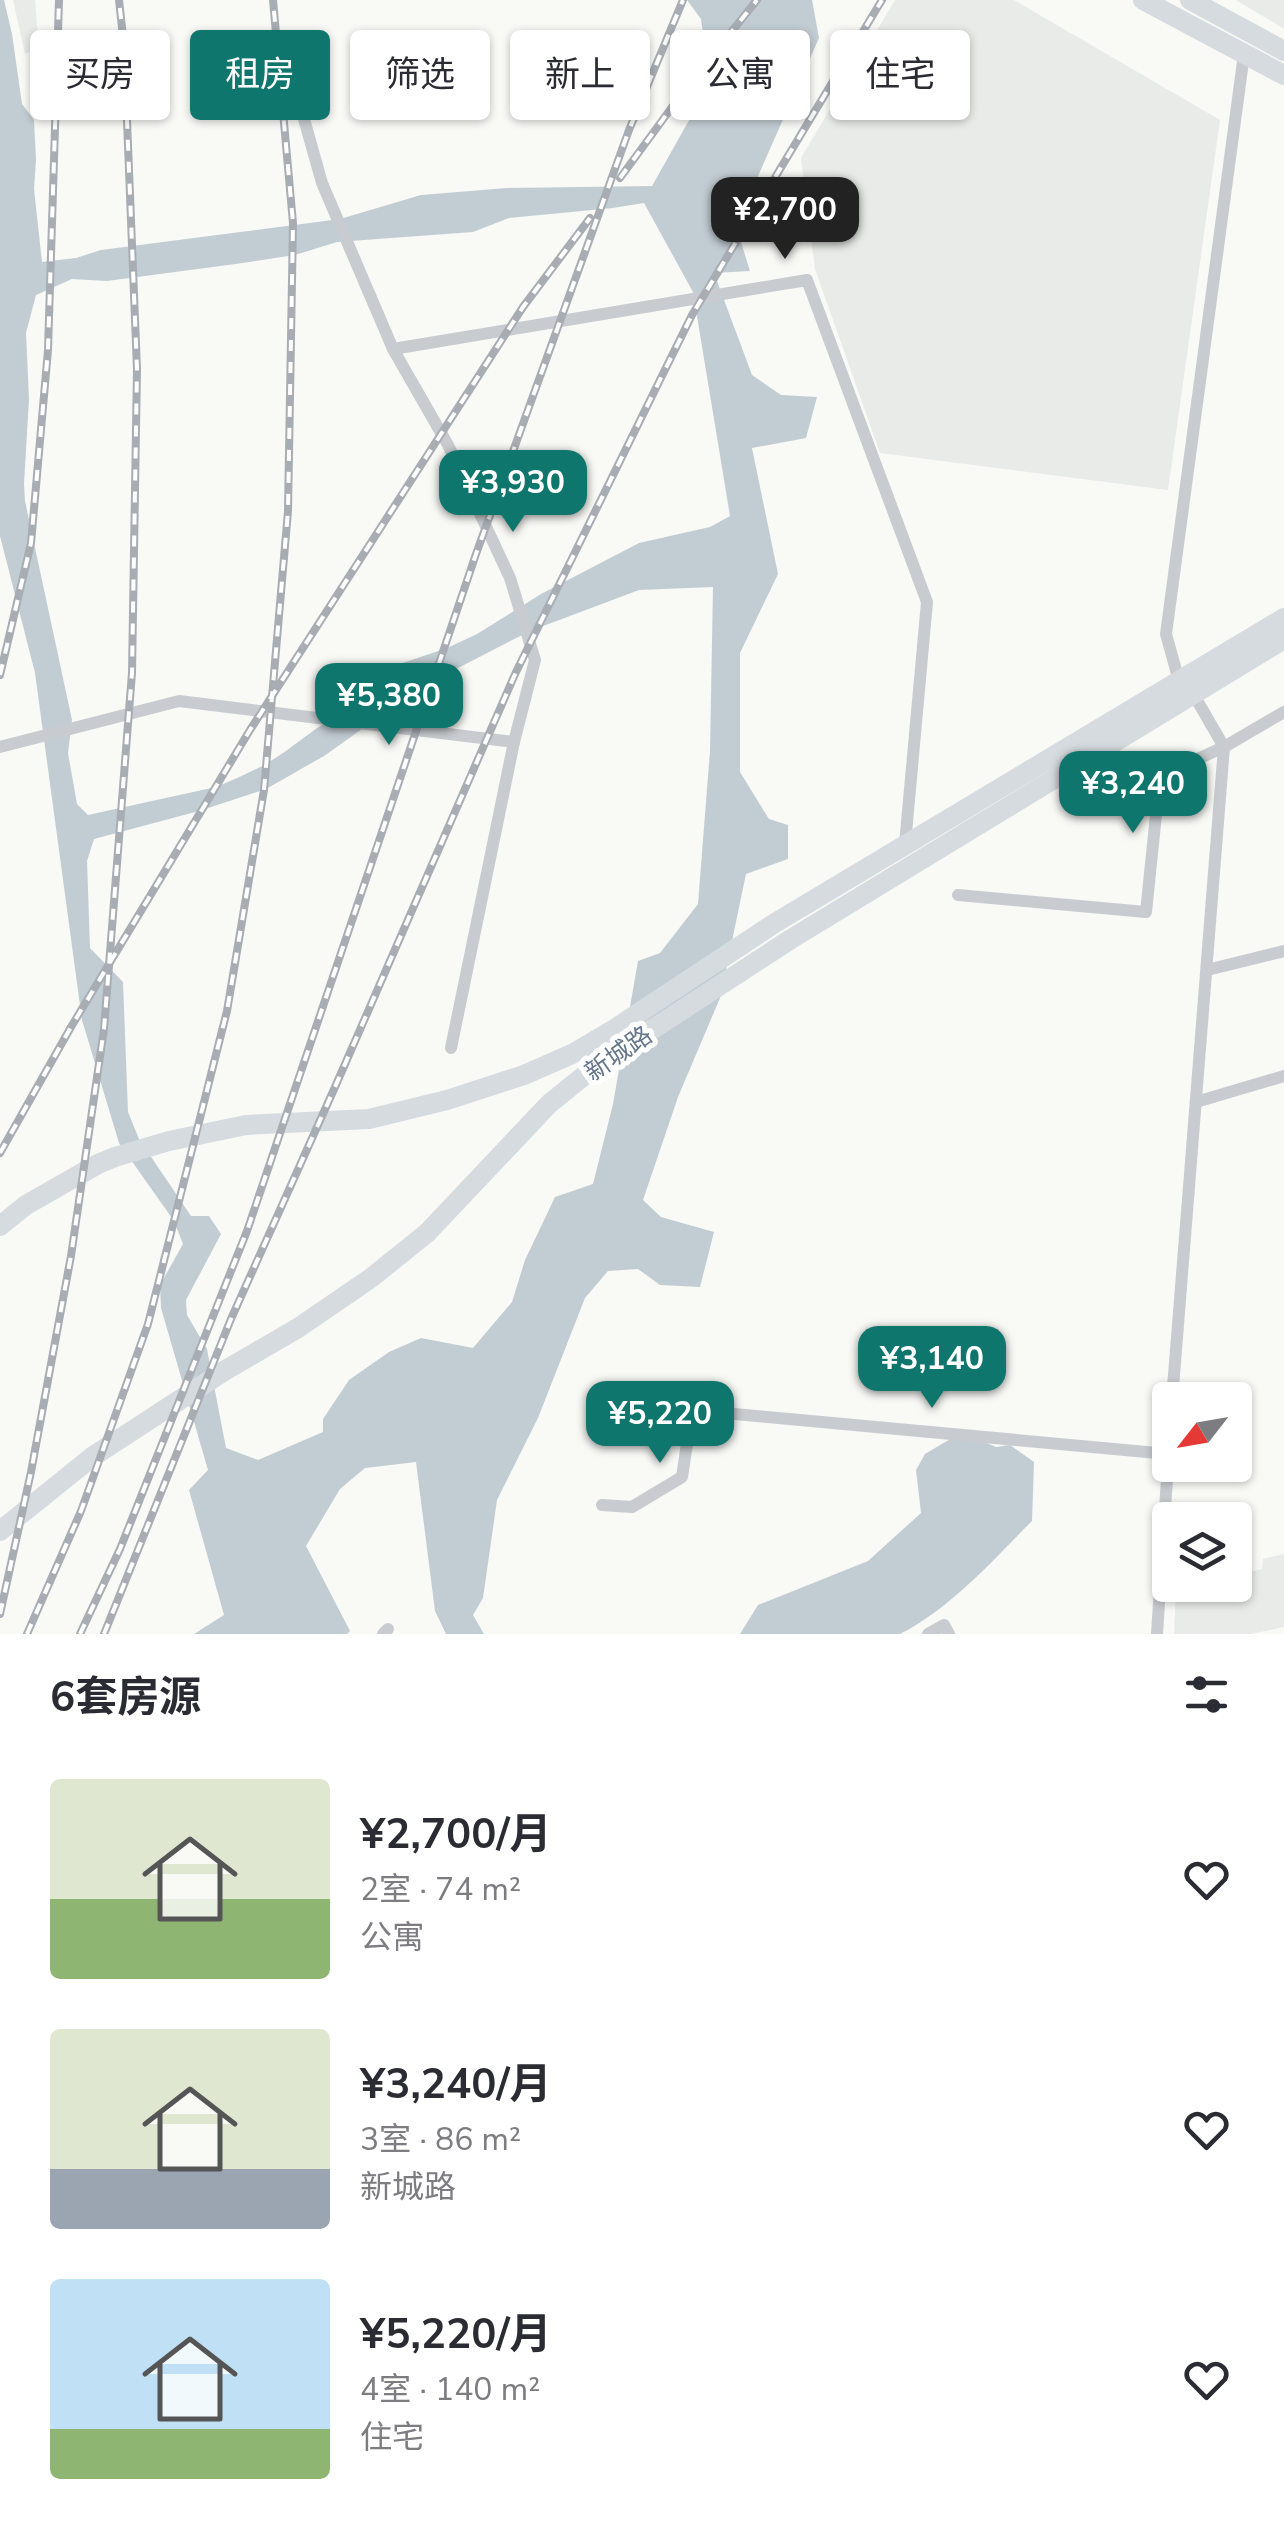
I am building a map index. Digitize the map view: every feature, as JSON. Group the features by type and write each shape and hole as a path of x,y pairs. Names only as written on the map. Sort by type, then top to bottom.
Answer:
{"main road":[{"path":"1143,0 1284,75"},
{"path":"1190,0 1284,51"},
{"name":"新城路","path":"0,1531 92,1456 371,1278 427,1233 549,1104 618,1051 1186,688 1284,618"},
{"name":"新城路","path":"0,1226 26,1204 98,1164 169,1141 246,1125 370,1118 447,1100 572,1054 904,844 1186,688 1284,639"}],"street":[{"path":"1173,1382 1224,747 1186,688 1166,634 1244,54"},
{"path":"305,120 322,183 393,349 448,445 510,578 534,660 452,1048"},
{"path":"393,349 807,280 927,602 904,844"},
{"path":"0,746 179,701 514,742"},
{"path":"958,894 1146,912 1160,776 1224,747 1284,712"},
{"path":"1206,970 1284,951"},
{"path":"1196,1102 1284,1076"},
{"path":"602,1504 632,1507 682,1477 692,1410 1152,1453"},
{"path":"1157,1634 1166,1482"},
{"path":"928,1634 944,1625 949,1634"}],"shaded area":[{"path":"0,0 4,0 12,34 22,104 30,120 34,120 34,189 42,262 101,250 340,219 421,195 507,188 652,186 689,120 783,120 736,226 750,271 714,273 752,375 781,395 817,397 806,438 752,448 778,574 740,653 740,772 769,819 788,825 788,859 746,874 720,998 678,1097 643,1200 661,1217 714,1232 700,1287 660,1285 638,1269 608,1271 585,1298 538,1418 497,1500 483,1598 473,1615 484,1634 446,1634 435,1611 416,1462 365,1468 340,1489 306,1546 350,1631 347,1634 194,1634 224,1615 189,1490 208,1470 161,1308 160,1285 183,1244 174,1221 119,1143 82,1020 35,673 0,536","holes":["644,203 693,292 730,516 710,527 639,543 541,594 477,634 379,671 352,691 340,716 241,776 216,787 88,815 77,804 68,753 72,720 25,501 29,399 26,333 36,295 72,279 107,281 243,263 295,255 337,242 473,232 509,218","713,587 710,751 698,904 660,953 638,961 613,1104 593,1184 555,1197 525,1260 512,1302 473,1348 421,1338 389,1352 349,1380 323,1419 323,1432 258,1460 226,1448 207,1349 187,1315 186,1300 221,1234 209,1216 191,1216 139,1139 128,1112 123,982 90,948 87,861 94,839 266,789 362,729 374,706 392,695 460,667 530,631 639,590"]},
{"path":"13,0 35,0 38,30 30,30 30,52 25,54"},
{"path":"687,0 812,0 819,38 810,58 810,30 703,30 701,19"},
{"path":"895,0 1014,0 1220,120 1168,490 880,453 815,269 801,158 830,109 830,120 970,120 970,30 877,30"},
{"path":"1236,0 1284,0 1284,29"},
{"path":"962,1432 996,1447 1010,1445 1034,1462 1032,1521 970,1583 937,1611 900,1634 740,1634 758,1605 868,1561 921,1513 916,1470 925,1454"},
{"path":"1284,1554 1284,1627 1251,1634 1174,1634 1175,1602 1252,1602 1252,1572 1262,1569 1263,1559"}],"railway":[{"path":"0,675 31,543 48,350 59,0"},
{"path":"0,1614 71,1256 104,1029 132,673 137,369 119,0"},
{"path":"27,1634 81,1511 148,1324 227,1011 264,790 288,511 293,223 273,0"},
{"path":"80,1634 120,1549 247,1231 476,554 629,130 683,0"},
{"path":"620,178 757,0"},
{"path":"104,1634 231,1319 516,672 692,315 882,0"},
{"path":"0,1153 250,730 523,307 590,218"}]}
